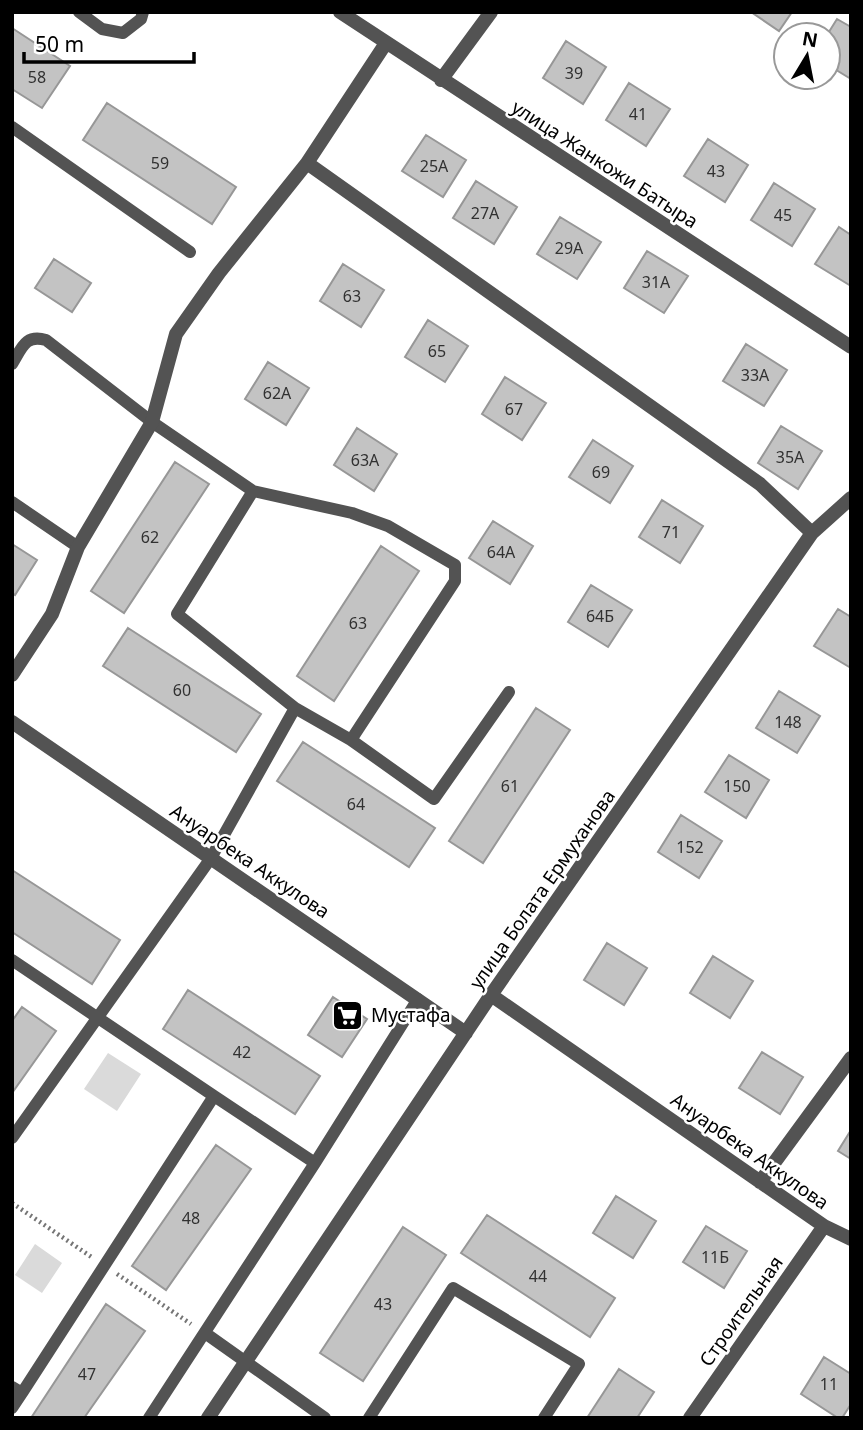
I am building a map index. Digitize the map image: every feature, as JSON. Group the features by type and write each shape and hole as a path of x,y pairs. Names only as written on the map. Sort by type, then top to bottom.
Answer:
{"street":[{"name":"улица Жанкожи Батыра","path":"340,12 851,347"},
{"path":"441,80 491,12"},
{"path":"12,675 52,614 78,547 152,422 177,334 219,273 307,163 386,43"},
{"path":"307,163 760,484 812,533"},
{"name":"улица Болата Ермуханова","path":"208,1418 466,1032 812,533 851,498"},
{"name":"Ануарбека Аккулова","path":"12,722 466,1032"},
{"name":"Ануарбека Аккулова","path":"492,995 824,1226 851,1239"},
{"path":"760,1182 851,1058"},
{"name":"Строительная","path":"690,1418 824,1226"}],"lane":[{"path":"79,12 102,29 122,33 141,19 143,12"},
{"path":"12,127 190,251"},
{"path":"12,364 27,341 36,337 46,340 152,422 253,491 352,513 388,526 455,565 455,581 351,740"},
{"path":"253,491 177,614 296,708 351,740 434,799 509,692"},
{"path":"12,502 78,547"},
{"path":"12,1139 211,858 296,708"},
{"path":"14,966 99,1017 315,1163"},
{"path":"149,1418 418,999"},
{"path":"12,1408 17,1390 214,1096"},
{"path":"369,1418 453,1288 579,1364 544,1418"},
{"path":"205,1333 325,1418"}],"shaded area":[{"path":"108,1053 141,1074 117,1111 84,1089"},
{"path":"35,1244 62,1263 42,1293 15,1275"}],"building":[{"path":"751,12 792,12 786,21 772,21 772,26"},
{"path":"842,22 851,27 851,79 842,74"},
{"path":"12,28 70,66 42,108 12,89"},
{"path":"566,41 606,67 583,104 543,78"},
{"path":"629,83 670,109 646,146 606,120"},
{"path":"107,103 236,187 212,224 83,140"},
{"path":"426,135 466,160 443,197 402,171"},
{"path":"708,139 748,165 725,202 684,176"},
{"path":"476,181 517,207 494,244 453,218"},
{"path":"774,183 815,209 792,246 751,220"},
{"path":"560,217 601,242 577,279 537,254"},
{"path":"839,227 851,235 851,286 815,264"},
{"path":"647,251 688,276 664,313 624,288"},
{"path":"54,259 91,283 72,312 35,288"},
{"path":"343,264 384,290 361,327 320,301"},
{"path":"428,320 468,346 445,382 405,357"},
{"path":"746,344 787,370 764,406 723,381"},
{"path":"268,362 309,388 286,425 245,399"},
{"path":"505,377 546,403 522,440 482,414"},
{"path":"781,426 822,451 798,489 758,463"},
{"path":"357,428 397,454 374,491 334,465"},
{"path":"593,440 633,466 610,503 569,477"},
{"path":"175,462 209,484 124,613 91,591"},
{"path":"662,500 703,526 680,563 639,537"},
{"path":"493,521 533,546 510,584 469,558"},
{"path":"12,544 37,560 15,595 12,593"},
{"path":"381,546 419,571 334,701 297,676"},
{"path":"591,585 632,610 608,647 568,622"},
{"path":"838,609 851,617 851,668 814,646"},
{"path":"128,628 261,714 236,752 103,666"},
{"path":"779,691 820,716 797,753 756,728"},
{"path":"536,708 570,730 483,863 449,841"},
{"path":"303,742 435,828 409,867 277,781"},
{"path":"729,755 769,780 746,818 705,792"},
{"path":"681,815 722,841 699,878 658,852"},
{"path":"12,870 120,940 92,984 12,932"},
{"path":"607,943 647,968 624,1005 584,980"},
{"path":"713,956 753,981 730,1018 690,993"},
{"path":"188,990 320,1076 295,1114 163,1029"},
{"path":"333,997 367,1019 342,1057 308,1035"},
{"path":"22,1007 56,1031 12,1093 12,1021"},
{"path":"762,1052 803,1077 780,1114 739,1088"},
{"path":"851,1130 851,1159 838,1151"},
{"path":"216,1145 251,1169 166,1290 132,1266"},
{"path":"616,1196 656,1221 633,1258 593,1233"},
{"path":"487,1215 615,1298 590,1337 461,1253"},
{"path":"706,1226 747,1251 724,1288 683,1262"},
{"path":"403,1227 446,1255 363,1381 320,1353"},
{"path":"106,1304 145,1331 84,1418 31,1418"},
{"path":"824,1357 851,1374 851,1404 842,1418 801,1394"},
{"path":"619,1369 654,1392 637,1418 587,1418"}],"place":[{"name":"Мустафа","path":"348,1015"}]}
